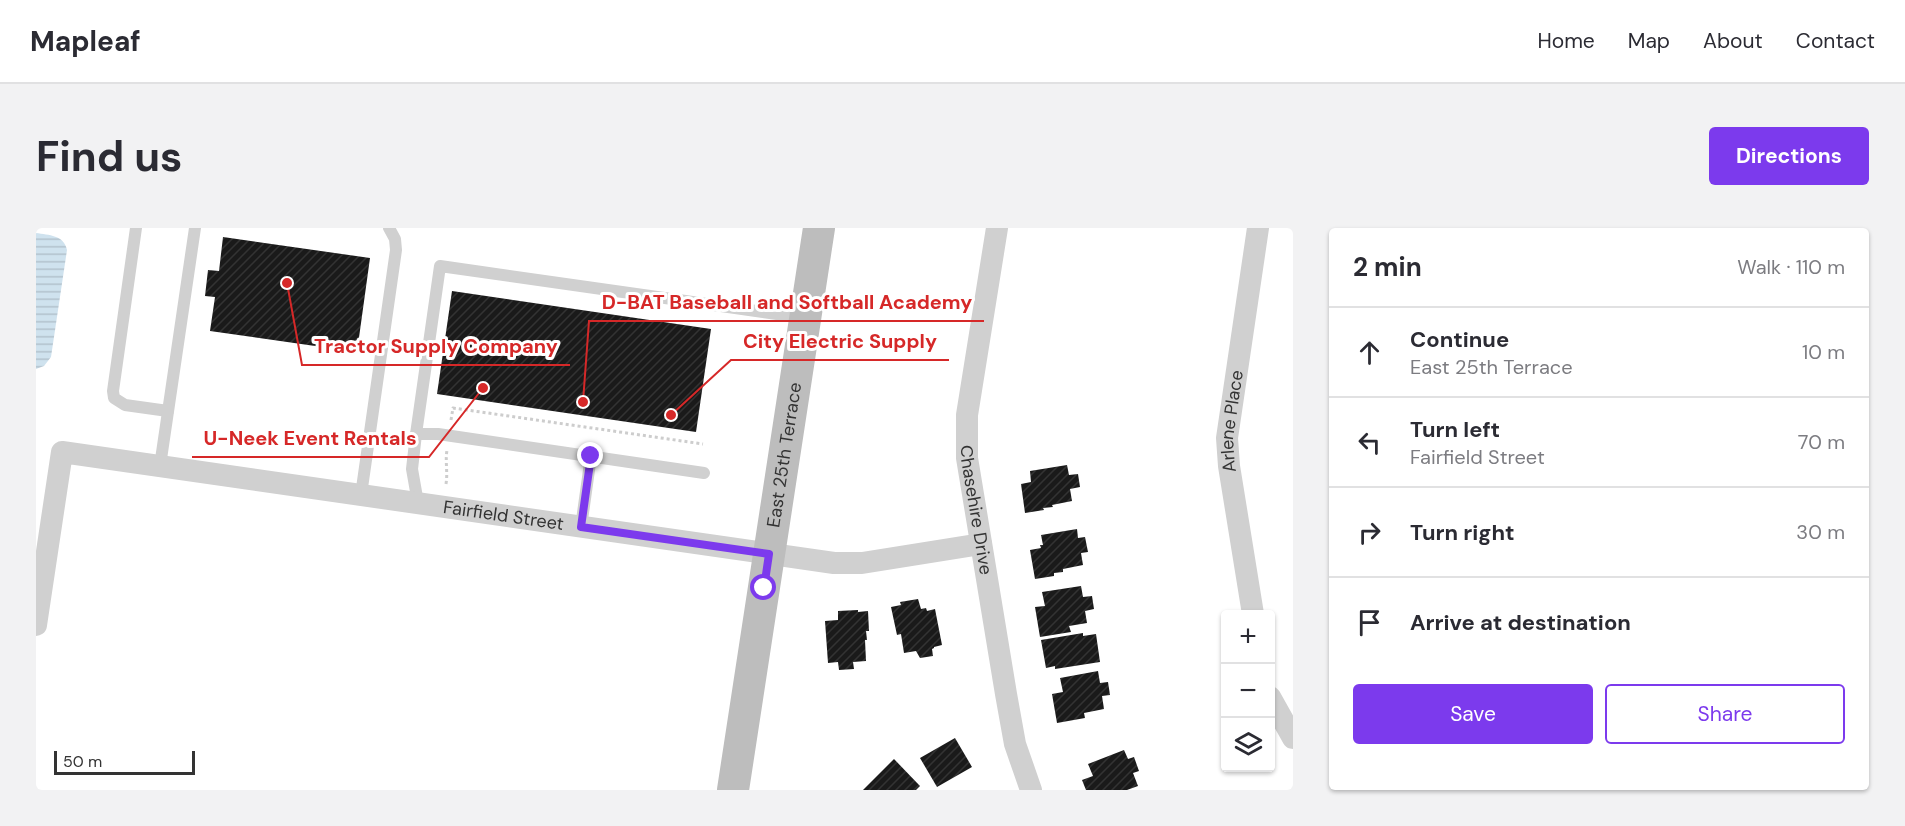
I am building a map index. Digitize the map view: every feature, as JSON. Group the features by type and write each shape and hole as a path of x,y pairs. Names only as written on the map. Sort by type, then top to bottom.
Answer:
{"street":[{"name":"East 25th Terrace","path":"734,790 819,228"},
{"name":"Chasehire Drive","path":"997,228 967,415 967,458 1015,744 1031,790"},
{"name":"Arlene Place","path":"1252,610 1229,466 1227,438 1258,228"},
{"name":"Fairfield Street","path":"36,625 62,452 834,563 862,563 981,544"},
{"path":"1275,707 1293,738"}],"lane":[{"path":"136,228 114,398 125,405 168,411"},
{"path":"160,466 195,228"},
{"path":"361,495 396,250 395,239 389,228"},
{"path":"418,503 412,469 440,266 806,318"},
{"path":"416,434 449,435 704,473"},
{"path":"581,527 591,456"}],"path":[{"path":"446,484 448,472 445,463 453,408 704,444"}],"water":[{"path":"36,233 51,235 63,241 67,250 51,357 44,366 36,369"}],"building":[{"path":"223,237 370,258 357,352 210,331 215,297 205,296 208,270 219,271"},
{"path":"452,291 711,329 696,432 437,394"},
{"path":"1067,465 1069,475 1078,474 1080,487 1070,489 1072,501 1025,513 1021,484 1031,482 1030,471"},
{"path":"1077,529 1078,538 1085,537 1088,552 1081,553 1083,565 1063,569 1063,572 1054,573 1054,576 1035,579 1030,550 1041,548 1040,545 1043,545 1041,535"},
{"path":"1081,586 1083,597 1092,596 1094,609 1085,611 1087,623 1069,626 1071,632 1040,637 1035,607 1045,606 1042,592"},
{"path":"918,599 921,609 926,608 927,611 935,609 942,645 932,649 933,656 920,658 916,651 904,653 901,634 897,635 891,607 901,605 900,602"},
{"path":"858,610 858,612 868,611 869,631 866,631 867,640 865,640 866,661 853,662 854,669 839,670 838,662 828,663 825,621 838,620 838,611"},
{"path":"1083,633 1083,636 1096,634 1100,662 1055,669 1055,666 1046,668 1041,640"},
{"path":"1098,671 1100,683 1108,682 1110,695 1102,696 1104,709 1084,713 1085,718 1057,723 1052,694 1063,692 1060,678"},
{"path":"955,738 972,767 937,787 920,758"},
{"path":"1124,750 1128,759 1134,757 1139,771 1133,773 1138,786 1127,790 1086,790 1082,780 1093,776 1088,764"},
{"path":"894,759 920,786 916,790 863,790"}],"place":[{"name":"Tractor Supply Company","path":"287,283"},
{"name":"U-Neek Event Rentals","path":"483,388"},
{"name":"D-BAT Baseball and Softball Academy","path":"583,402"},
{"name":"City Electric Supply","path":"671,415"}],"route":[{"path":"591,456 581,527 769,554 764,588"}]}
